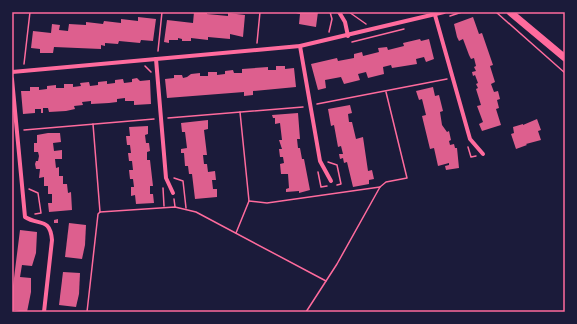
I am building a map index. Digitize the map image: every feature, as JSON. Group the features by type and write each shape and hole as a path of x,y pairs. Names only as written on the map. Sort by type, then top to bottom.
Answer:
{"street":[{"path":"339,12 345,22 348,36"},
{"path":"12,72 300,46 348,36 444,12"},
{"path":"510,12 565,58"},
{"path":"435,15 470,139 483,154"},
{"path":"300,46 320,161 331,181"},
{"path":"156,59 166,178 173,193"},
{"path":"12,79 25,217 48,226 52,234 44,312"}],"path":[{"path":"24,65 30,12"},
{"path":"158,53 162,12"},
{"path":"257,45 260,12"},
{"path":"326,35 332,24 330,12"},
{"path":"349,12 360,22 371,25"},
{"path":"446,17 462,12"},
{"path":"496,12 565,73"},
{"path":"374,37 410,28"},
{"path":"145,66 153,74"},
{"path":"314,105 386,92 448,78"},
{"path":"306,312 326,281 380,187 386,182 407,178 386,92"},
{"path":"165,118 307,106"},
{"path":"236,233 249,201 240,112"},
{"path":"20,131 157,119"},
{"path":"87,312 98,214 100,212 92,124"},
{"path":"172,176 175,179 183,181 186,208"},
{"path":"249,201 267,203 380,187"},
{"path":"100,212 175,206 186,208 326,281"}],"building":[{"path":"194,12 207,12 207,14 228,16 228,13 245,15 243,37 230,34 230,39 208,37 208,40 191,38 191,41 182,41 182,39 178,38 178,40 169,40 169,43 164,42 167,20 193,23"},
{"path":"292,12 318,12 316,27 299,24 300,14"},
{"path":"138,17 156,19 153,41 141,40 140,43 119,41 118,44 105,43 105,46 101,45 101,49 54,47 53,53 40,53 40,49 31,48 33,31 51,33 52,24 60,25 59,30 68,31 69,24 86,25 86,22 103,24 104,21 121,23 121,19 138,21"},
{"path":"473,17 479,34 482,33 493,65 490,66 495,82 491,84 494,92 498,91 500,99 497,100 499,108 496,109 501,125 482,131 479,124 483,122 477,106 481,105 476,89 478,88 476,84 478,83 472,72 476,71 474,67 476,66 474,58 471,59 463,39 459,41 454,24"},
{"path":"420,39 421,41 429,39 434,59 426,62 424,57 416,59 417,64 392,68 391,65 383,67 384,74 368,78 366,72 358,74 360,80 344,84 341,77 325,80 326,88 318,90 311,64 337,58 338,61 354,58 354,54 362,52 363,56 379,52 378,48 387,47 388,50 404,46 403,43"},
{"path":"276,66 285,66 285,69 294,68 296,87 253,91 253,95 244,96 244,92 167,98 165,79 174,78 174,75 182,75 183,78 191,74 200,73 200,76 208,76 208,72 217,72 217,75 225,74 225,71 233,70 234,73 242,73 242,69 268,67 268,70 276,70"},
{"path":"137,78 140,81 150,80 151,104 134,105 134,101 125,101 125,98 117,99 117,102 109,103 91,104 91,101 82,102 83,105 74,106 75,109 66,111 49,112 48,108 43,108 43,113 41,113 41,109 35,109 35,113 23,114 21,91 30,91 30,87 39,87 39,90 47,89 47,86 56,85 56,88 64,88 64,84 73,84 73,87 81,86 80,83 89,82 90,86 98,85 98,82 107,81 107,84 115,83 115,80 123,79 124,83 132,82 132,79"},
{"path":"433,87 435,96 439,95 443,111 440,112 442,125 447,132 449,131 451,140 449,141 450,145 454,144 455,148 457,148 459,168 446,170 445,166 449,165 449,163 438,166 434,148 430,149 422,116 426,115 422,99 419,100 416,91"},
{"path":"350,105 352,113 348,114 349,122 352,122 356,139 363,137 368,171 372,170 374,179 369,180 369,184 353,187 347,162 344,163 343,158 340,159 339,154 343,154 341,146 338,147 334,125 331,126 328,109"},
{"path":"298,113 300,139 297,139 298,148 300,148 302,159 304,159 310,190 299,193 299,191 286,192 286,189 289,188 288,174 281,174 280,164 284,163 283,157 280,157 279,149 282,149 279,140 282,140 280,123 275,124 275,118 273,118 272,115"},
{"path":"537,119 541,130 538,131 541,140 526,144 527,145 516,149 511,134 514,133 513,127 523,125"},
{"path":"208,120 208,129 204,130 207,155 203,155 204,164 207,164 208,172 215,171 216,180 212,180 213,189 217,189 217,197 195,199 192,174 189,174 188,166 185,166 184,153 181,153 181,149 187,148 185,132 182,132 181,123"},
{"path":"148,126 148,134 145,135 146,143 149,143 150,151 147,152 147,160 150,160 153,186 150,186 150,194 153,194 154,203 136,204 135,195 131,196 131,187 134,187 133,179 130,179 129,170 133,170 132,161 129,161 128,153 131,153 130,145 127,145 126,136 130,136 129,127"},
{"path":"60,133 61,142 53,143 54,151 62,150 62,159 55,159 56,168 59,167 59,176 63,176 63,184 67,184 68,193 71,192 72,210 49,212 48,203 52,203 52,194 48,194 48,186 44,186 44,177 39,178 40,169 36,169 35,164 36,161 38,161 39,156 38,152 34,152 34,143 37,143 37,135"},
{"path":"58,219 58,223 54,223 54,220"},
{"path":"69,223 86,225 85,245 82,259 65,257"},
{"path":"20,230 37,232 36,253 32,266 22,265 20,277 31,278 31,292 27,312 12,310 12,294"},
{"path":"63,272 80,273 79,294 76,307 59,305"}]}
